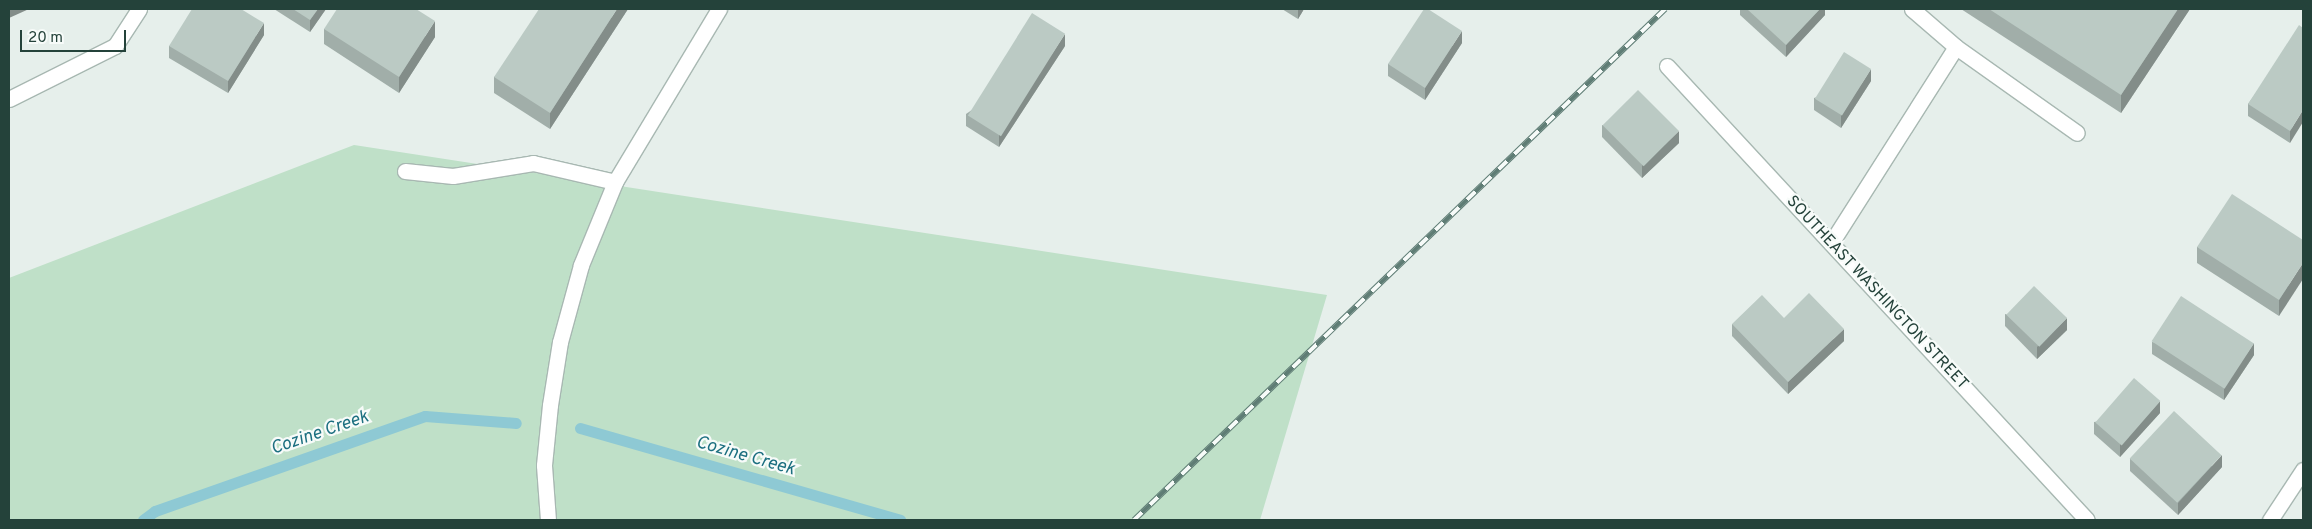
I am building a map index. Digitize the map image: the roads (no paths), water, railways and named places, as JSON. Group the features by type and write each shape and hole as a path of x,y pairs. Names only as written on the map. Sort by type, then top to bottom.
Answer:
{"street":[{"path":"9,99 115,46 139,9"},
{"path":"548,520 544,465 560,342 581,264 615,182 719,9"},
{"path":"1912,9 1956,47 2077,133"},
{"path":"1831,243 1956,47"},
{"name":"SOUTHEAST WASHINGTON STREET","path":"1667,66 2087,520"},
{"path":"405,171 453,176 533,164 615,182"},
{"path":"2270,520 2303,470"}],"waterway":[{"name":"Cozine Creek","path":"143,520 155,511 425,416 516,423"},
{"name":"Cozine Creek","path":"580,428 900,520"}],"railway":[{"path":"1134,520 1665,9"}]}
